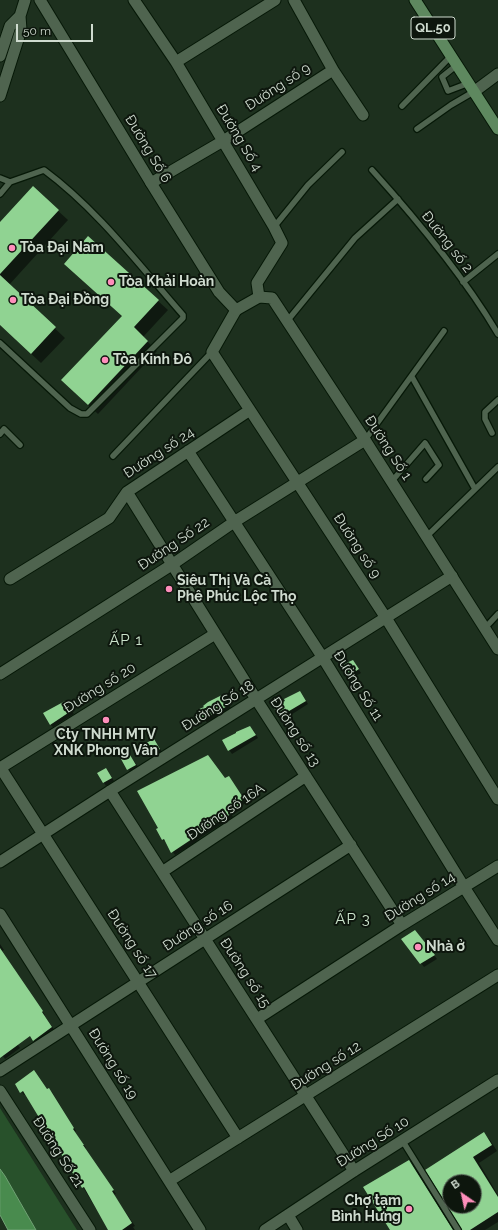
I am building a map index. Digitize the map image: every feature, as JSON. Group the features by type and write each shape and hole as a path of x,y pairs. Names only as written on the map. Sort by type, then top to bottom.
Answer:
{"main road":[{"name":"QL.50","path":"415,0 498,129"}],"street":[{"path":"0,96 21,30 20,16 25,0"},
{"name":"Đường Số 6","path":"40,0 219,292 236,310"},
{"name":"Đường Số 4","path":"134,0 176,62 282,243 257,283 259,297"},
{"path":"176,62 275,0"},
{"name":"Đường số 9","path":"151,183 223,141 333,70 294,0"},
{"path":"0,56 3,37 10,26 20,16"},
{"path":"333,70 363,115"},
{"path":"472,87 498,74"},
{"path":"212,352 236,310 259,297"},
{"name":"Đường Số 1","path":"259,297 272,298 288,320 498,649"},
{"name":"Đường số 9","path":"212,352 386,618 498,800"},
{"name":"Đường số 24","path":"10,579 109,518 127,492 250,410"},
{"name":"Đường Số 22","path":"0,674 173,564 234,522 365,440"},
{"name":"Đường Số 11","path":"188,452 322,658 498,940"},
{"name":"Đường số 13","path":"127,492 256,700 402,925"},
{"name":"Đường Số 18","path":"0,862 452,576"},
{"name":"Đường số 20","path":"0,767 215,634"},
{"name":"Đường số 17","path":"0,767 238,1138"},
{"name":"Đường số 16A","path":"162,872 306,776"},
{"name":"Đường số 15","path":"110,791 354,1171"},
{"name":"Đường số 16","path":"0,1071 351,845"},
{"name":"Đường số 14","path":"257,1019 402,925 498,866"},
{"name":"Đường số 19","path":"0,914 72,1025 200,1230"},
{"name":"Đường số 12","path":"169,1181 498,975"},
{"name":"Đường Số 10","path":"265,1230 402,1140 498,1080"},
{"name":"Đường Số 21","path":"0,1091 90,1230"},
{"path":"288,1215 297,1230"}],"lane":[{"path":"454,61 442,77 448,91 472,87"},
{"path":"402,106 454,61"},
{"path":"416,129 452,105 472,87"},
{"path":"274,227 308,185 342,152"},
{"path":"0,194 10,182 44,170 98,218 184,315 184,318 86,414 81,414 70,408 0,342"},
{"name":"Đường số 2","path":"372,170 398,199 463,282 498,334"},
{"path":"0,178 10,182"},
{"path":"288,320 355,238 398,199"},
{"path":"463,282 498,254"},
{"path":"365,440 444,331"},
{"path":"114,456 212,352"},
{"path":"412,377 475,489"},
{"path":"492,433 485,419 484,412 498,400"},
{"path":"0,434 4,430 20,445"},
{"path":"392,481 425,444 439,465 426,479"},
{"path":"427,536 498,467"},
{"path":"485,628 498,614"},
{"path":"402,1140 458,1230"}],"shaded area":[{"path":"0,1108 77,1230 36,1230 0,1168"},
{"path":"0,1169 36,1230 8,1230 0,1215"}],"building":[{"name":"Tòa Đại Nam","path":"33,186 59,210 0,274 0,222"},
{"path":"88,236 159,300 134,327 148,341 88,405 61,380 122,316 64,264"},
{"name":"Tòa Đại Đồng","path":"0,275 56,327 31,354 0,325"},
{"path":"353,660 359,669 350,675 344,664"},
{"path":"300,691 306,701 279,717 273,706 285,701 284,699"},
{"path":"222,695 229,705 203,720 197,710 204,707 203,706 208,702"},
{"path":"65,701 71,711 50,725 43,713"},
{"path":"250,726 256,735 228,751 222,740"},
{"path":"154,739 160,749 150,755 144,744"},
{"path":"130,755 136,765 127,770 121,759"},
{"path":"208,755 225,778 229,776 244,799 238,803 240,805 230,812 231,814 194,836 195,837 171,853 164,839 162,840 156,829 158,828 137,791"},
{"path":"106,768 112,778 103,783 97,773"},
{"name":"Nhà ở","path":"415,930 435,955 420,964 401,939"},
{"path":"0,948 43,1011 42,1012 52,1027 33,1041 30,1036 0,1058"},
{"path":"34,1070 47,1089 49,1088 83,1145 114,1190 112,1191 132,1223 122,1230 108,1230 84,1187 82,1188 23,1091 20,1093 15,1084"},
{"path":"484,1132 492,1145 473,1157 498,1197 498,1212 470,1230 462,1230 452,1214 482,1214 482,1174 442,1174 442,1198 425,1170"},
{"name":"Chợ tạm Bình Hưng","path":"409,1160 453,1230 390,1230 363,1187"}],"place":[{"name":"Tòa Đại Nam","path":"12,248"},
{"name":"Tòa Khải Hoàn","path":"111,282"},
{"name":"Tòa Đại Đồng","path":"13,300"},
{"name":"Tòa Kinh Đô","path":"105,360"},
{"name":"Siêu Thị Và Cà Phê Phúc Lộc Thọ","path":"169,589"},
{"name":"Cty TNHH MTV XNK Phong Vân","path":"106,720"},
{"name":"Nhà ở","path":"418,947"},
{"name":"Chợ tạm Bình Hưng","path":"409,1209"}],"district":[{"name":"ẤP 1","path":"126,640"},
{"name":"ẤP 3","path":"353,919"}]}
